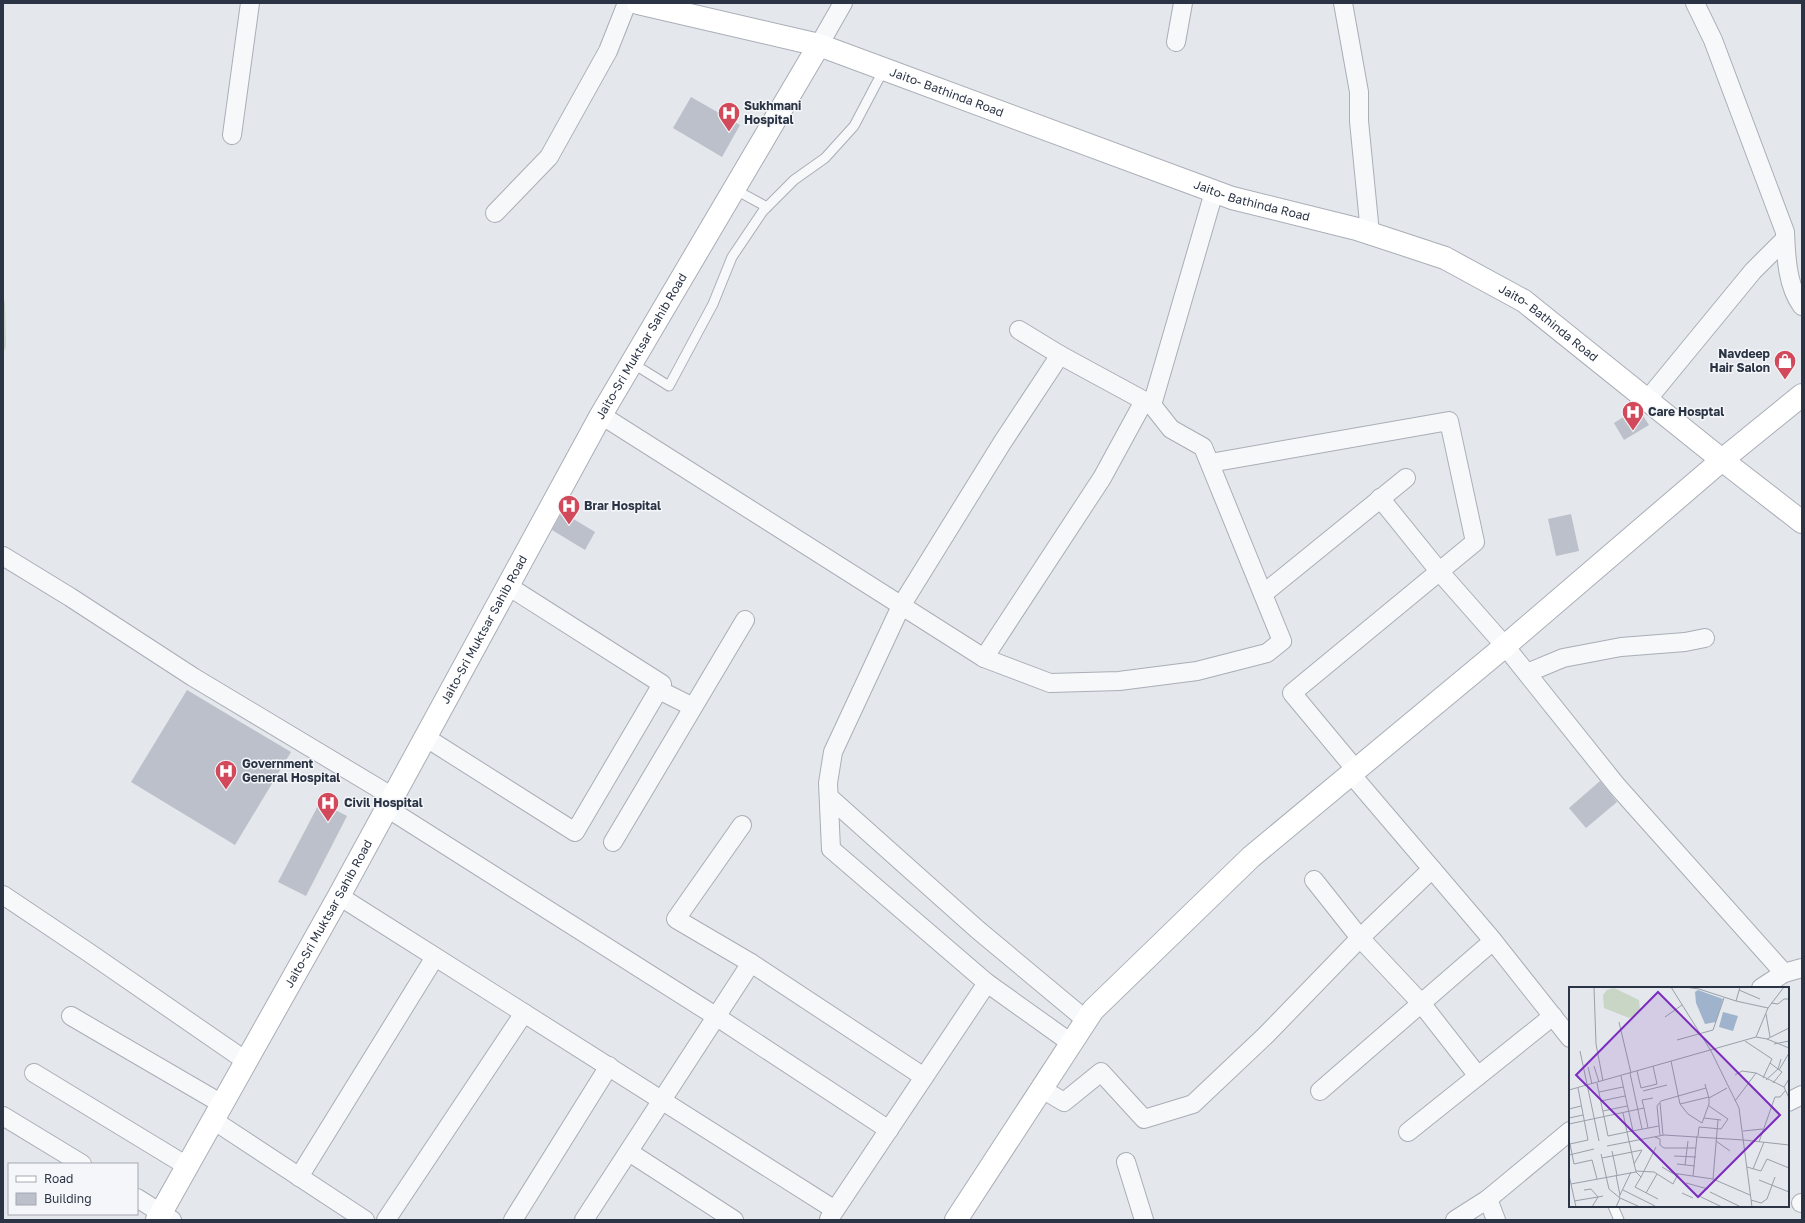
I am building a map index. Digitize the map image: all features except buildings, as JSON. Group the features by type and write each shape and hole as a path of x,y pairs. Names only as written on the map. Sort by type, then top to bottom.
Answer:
{"street":[{"path":"232,135 250,3"},
{"path":"495,213 549,157 608,51 627,3"},
{"name":"Jaito- Bathinda Road","path":"638,3 819,45 1214,192 1232,198 1370,233 1445,258 1524,301 1722,460 1802,522"},
{"path":"819,45 843,3"},
{"path":"1176,42 1184,3"},
{"path":"1343,3 1359,92 1359,121 1370,233"},
{"path":"1695,3 1713,40 1739,114 1785,232 1785,256 1794,290 1802,306"},
{"name":"Jaito-Sri Muktsar Sahib Road","path":"163,1218 187,1166 339,896 601,415 819,45"},
{"path":"984,658 1102,478 1148,403 1214,192"},
{"path":"1647,400 1753,271 1785,239"},
{"path":"601,415 984,658 1050,683 1119,682 1197,671 1267,653 1282,641 1203,447 1171,429 1148,403 1060,355 1019,330"},
{"path":"1060,355 1002,443 901,606 833,752 828,782 831,849 987,983 1071,1043"},
{"path":"956,1220 1093,1010 1251,857 1505,646 1722,460 1802,395"},
{"path":"1210,463 1448,422 1475,542 1292,693 1432,869 1493,941 1569,1037"},
{"path":"1264,594 1406,478"},
{"path":"1380,498 1440,571 1505,646 1617,786 1784,973"},
{"path":"3,556 70,597 390,803 889,1130"},
{"path":"425,737 575,832 659,690 662,684 508,586"},
{"path":"612,842 745,620"},
{"path":"1527,673 1562,658 1621,647 1685,642 1705,638"},
{"path":"659,690 693,707"},
{"path":"829,797 978,930 1086,1020"},
{"path":"742,825 676,919 751,963 924,1077"},
{"path":"1042,1089 1064,1102 1102,1072 1144,1118 1193,1104 1266,1035 1360,938 1432,869"},
{"path":"1314,880 1360,938 1421,1003 1478,1076"},
{"path":"3,895 246,1061"},
{"path":"339,896 663,1100 832,1215 987,983"},
{"path":"1320,1091 1493,941"},
{"path":"299,1177 435,957"},
{"path":"584,1220 751,963"},
{"path":"1763,987 1784,973 1802,968"},
{"path":"386,1220 524,1013"},
{"path":"71,1016 217,1112 299,1177 365,1220"},
{"path":"1408,1132 1553,1016"},
{"path":"513,1220 609,1066"},
{"path":"34,1073 187,1166"},
{"path":"1789,1102 1802,1095"},
{"path":"3,1116 80,1163"},
{"path":"1454,1220 1488,1199 1569,1132"},
{"path":"629,1152 734,1220"},
{"path":"1126,1162 1144,1220"},
{"path":"138,1199 163,1218"},
{"path":"1488,1199 1496,1220"}],"lane":[{"path":"632,363 669,386 713,304 732,258 767,207 794,180 826,158 854,126 884,69"},
{"path":"734,189 767,207"},
{"path":"1613,1207 1619,1220"}],"green space":[{"path":"3,294 5,304 6,347 3,353"}],"place":[{"name":"Sukhmani Hospital","path":"729,132"},
{"name":"Navdeep Hair Salon","path":"1785,380"},
{"name":"Care Hosptal","path":"1633,432"},
{"name":"Brar Hospital","path":"569,526"},
{"name":"Government General Hospital","path":"226,790"},
{"name":"Civil Hospital","path":"328,822"}]}
